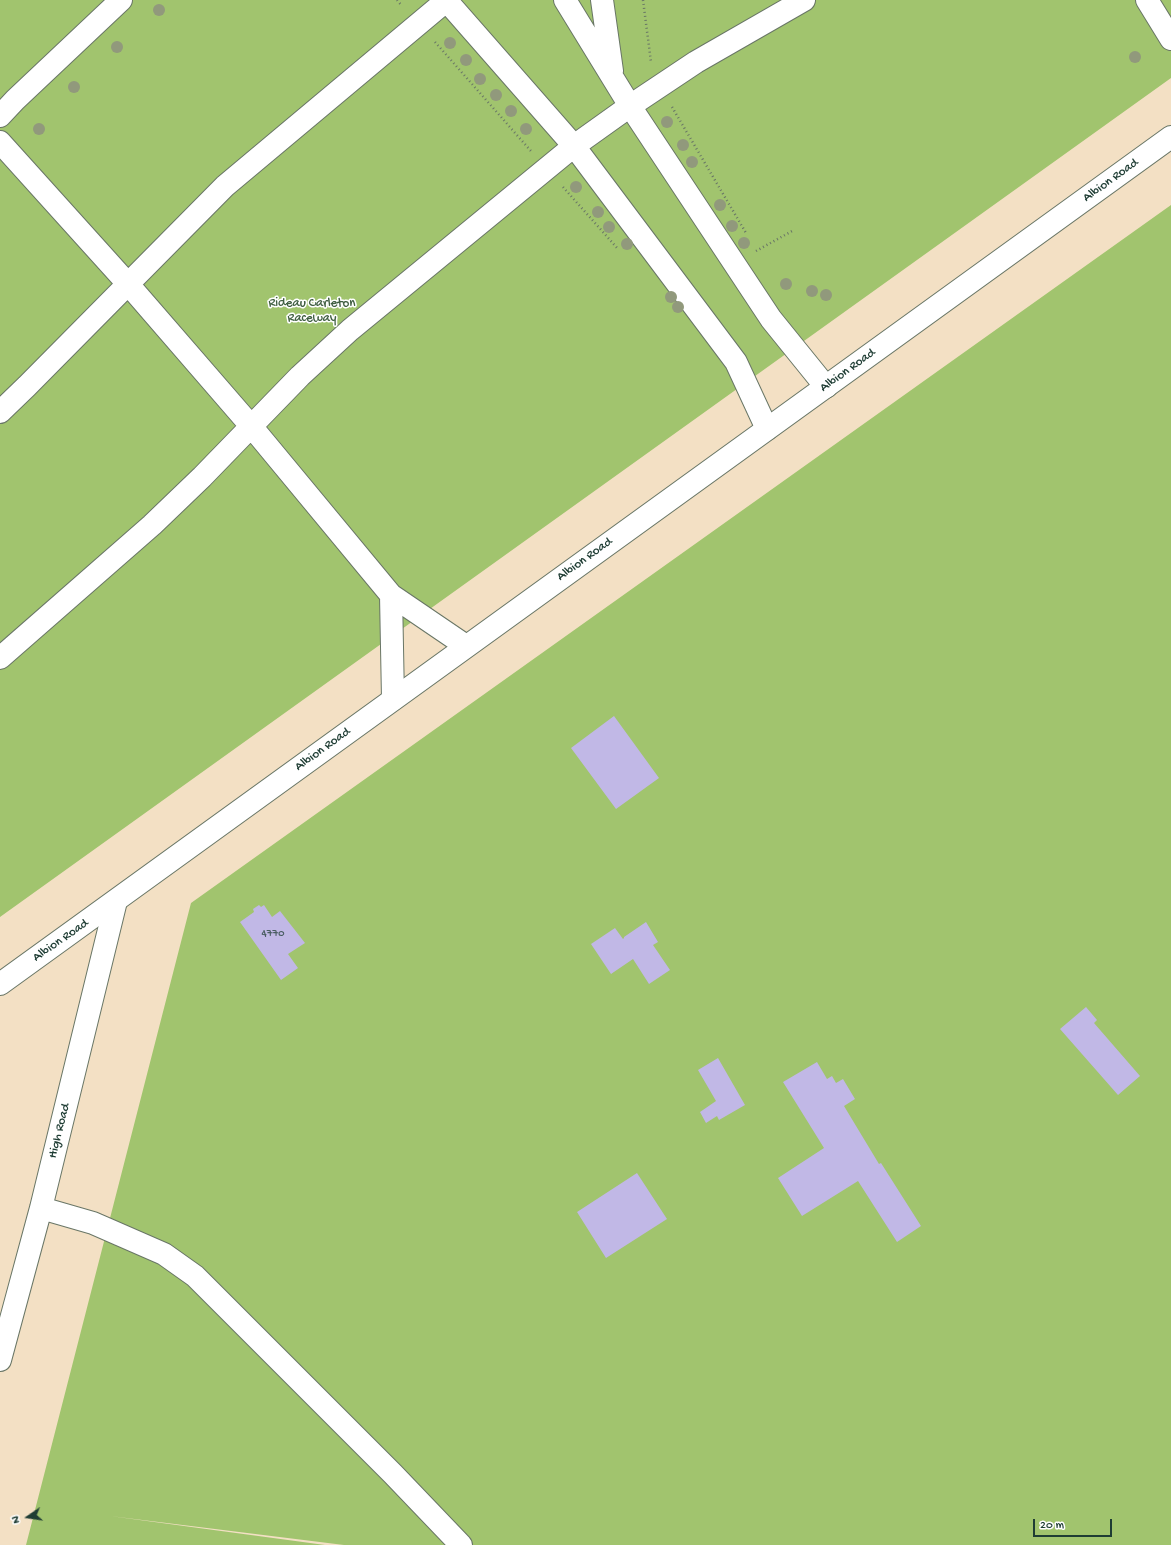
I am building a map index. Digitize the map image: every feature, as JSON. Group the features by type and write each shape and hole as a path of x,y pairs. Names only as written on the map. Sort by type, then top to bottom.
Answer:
{"main road":[{"path":"0,116 121,0"},
{"path":"0,412 225,186 446,0 574,146 736,362 767,429"},
{"path":"565,0 630,106 771,319 826,387"},
{"path":"602,0 612,78"},
{"path":"0,658 152,525 300,376 350,330 574,146 696,62 804,0"},
{"path":"1147,0 1171,39"},
{"name":"Albion Road","path":"0,984 1171,137"},
{"path":"0,142 128,284 251,426 391,595 466,646"},
{"path":"391,595 393,699"},
{"name":"High Road","path":"0,1360 41,1208 116,901"},
{"path":"41,1208 93,1222 164,1254 195,1276 393,1474 461,1545"}],"path":[{"path":"643,0 652,65"},
{"path":"430,37 535,156"},
{"path":"671,106 749,238"},
{"path":"560,183 623,254"},
{"path":"753,245 757,251 794,230"}],"green space":[{"name":"Rideau Carleton Raceway","path":"0,0 1171,0 1171,78 0,917"},
{"path":"1171,205 1171,1545 344,1545 110,1516 325,1545 26,1545 191,903"}],"building":[{"path":"614,716 659,778 616,809 571,748"},
{"path":"259,905 261,907 264,905 272,917 280,911 305,943 288,954 298,968 281,980 240,922 254,912 253,909"},
{"path":"646,922 658,942 653,945 670,970 649,984 633,959 611,974 591,944 615,928 623,939"},
{"path":"1086,1007 1097,1020 1094,1023 1140,1076 1118,1095 1060,1029"},
{"path":"718,1058 745,1105 719,1120 717,1116 706,1123 700,1112 716,1101 698,1070"},
{"path":"817,1062 827,1079 832,1076 836,1083 843,1079 855,1099 844,1106 879,1164 881,1163 921,1226 897,1242 858,1181 802,1216 778,1178 824,1148 783,1082"},
{"path":"637,1173 667,1219 606,1258 577,1212"}]}
